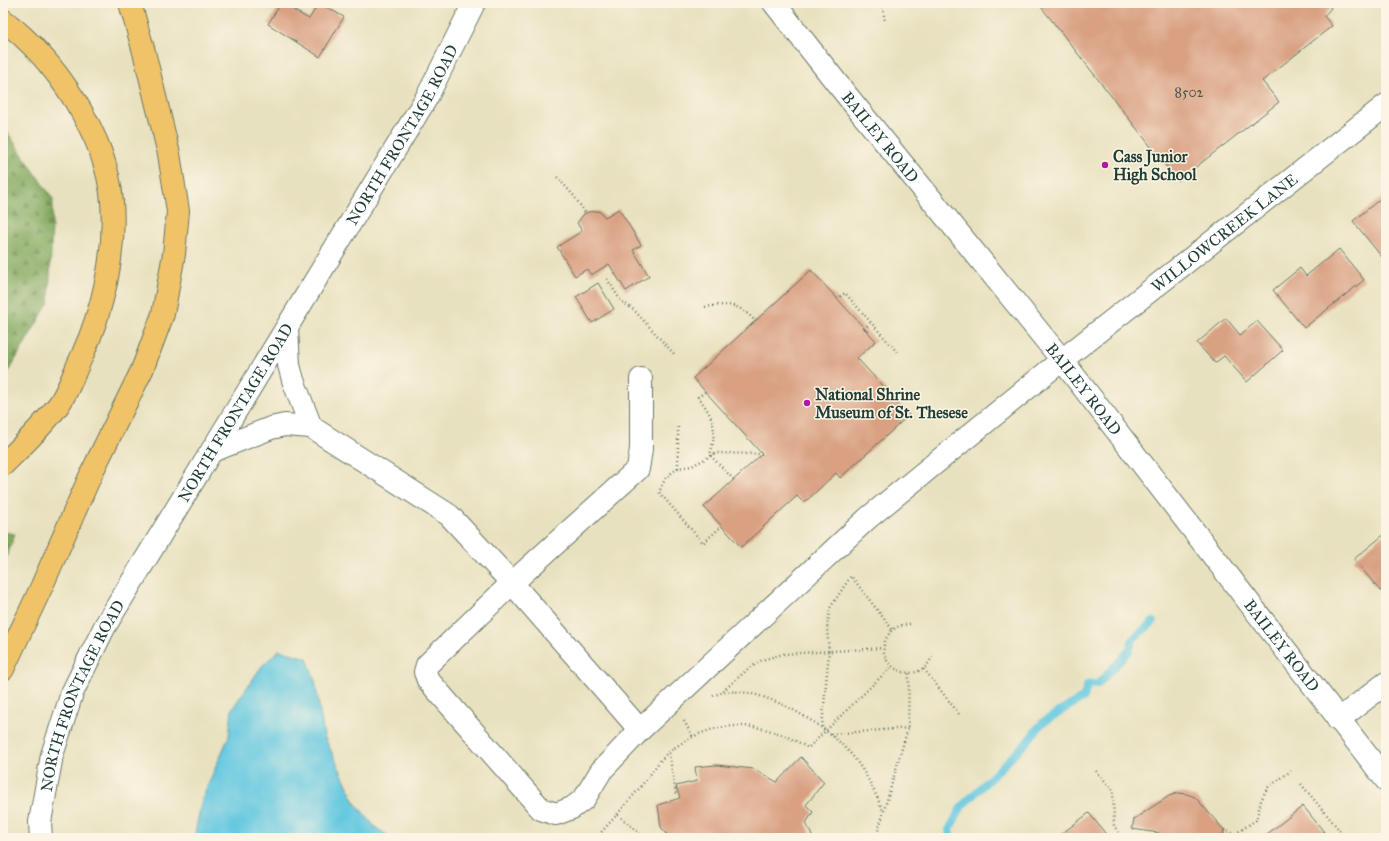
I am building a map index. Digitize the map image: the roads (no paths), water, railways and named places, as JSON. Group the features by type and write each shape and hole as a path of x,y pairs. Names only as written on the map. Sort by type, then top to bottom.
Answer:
{"highway":[{"path":"3,669 42,588 92,472 142,370 163,314 174,254 178,211 169,154 144,52 130,3"},
{"path":"3,20 16,30 45,59 88,122 103,158 112,202 111,240 107,274 99,309 87,343 58,407 3,465"}],"street":[{"name":"NORTH FRONTAGE ROAD","path":"41,838 40,822 52,755 72,693 105,626 427,97 474,3"},
{"name":"BAILEY ROAD","path":"774,3 836,82 1062,360 1338,720 1386,780"},
{"name":"WILLOWCREEK LANE","path":"641,379 641,449 638,470 512,582 427,665 425,672 428,680 541,809 556,814 572,808 584,799 601,771 640,730 868,518 1062,360 1386,105"},
{"path":"287,328 289,365 293,380 311,427"},
{"path":"212,451 271,428 285,425 311,427 449,515 512,582 640,730"},
{"path":"1338,720 1386,683"}],"water":[{"path":"279,650 307,658 315,681 324,736 356,804 376,828 392,838 194,838 202,799 229,736 232,709 262,666"}],"waterway":[{"path":"950,838 949,830 962,806 1026,743 1043,722 1084,697 1087,685 1098,684 1129,651 1133,639 1153,622"}],"place":[{"name":"Cass Junior High School","path":"1105,165"},
{"name":"National Shrine Museum of St. Thesese","path":"807,403"}]}
